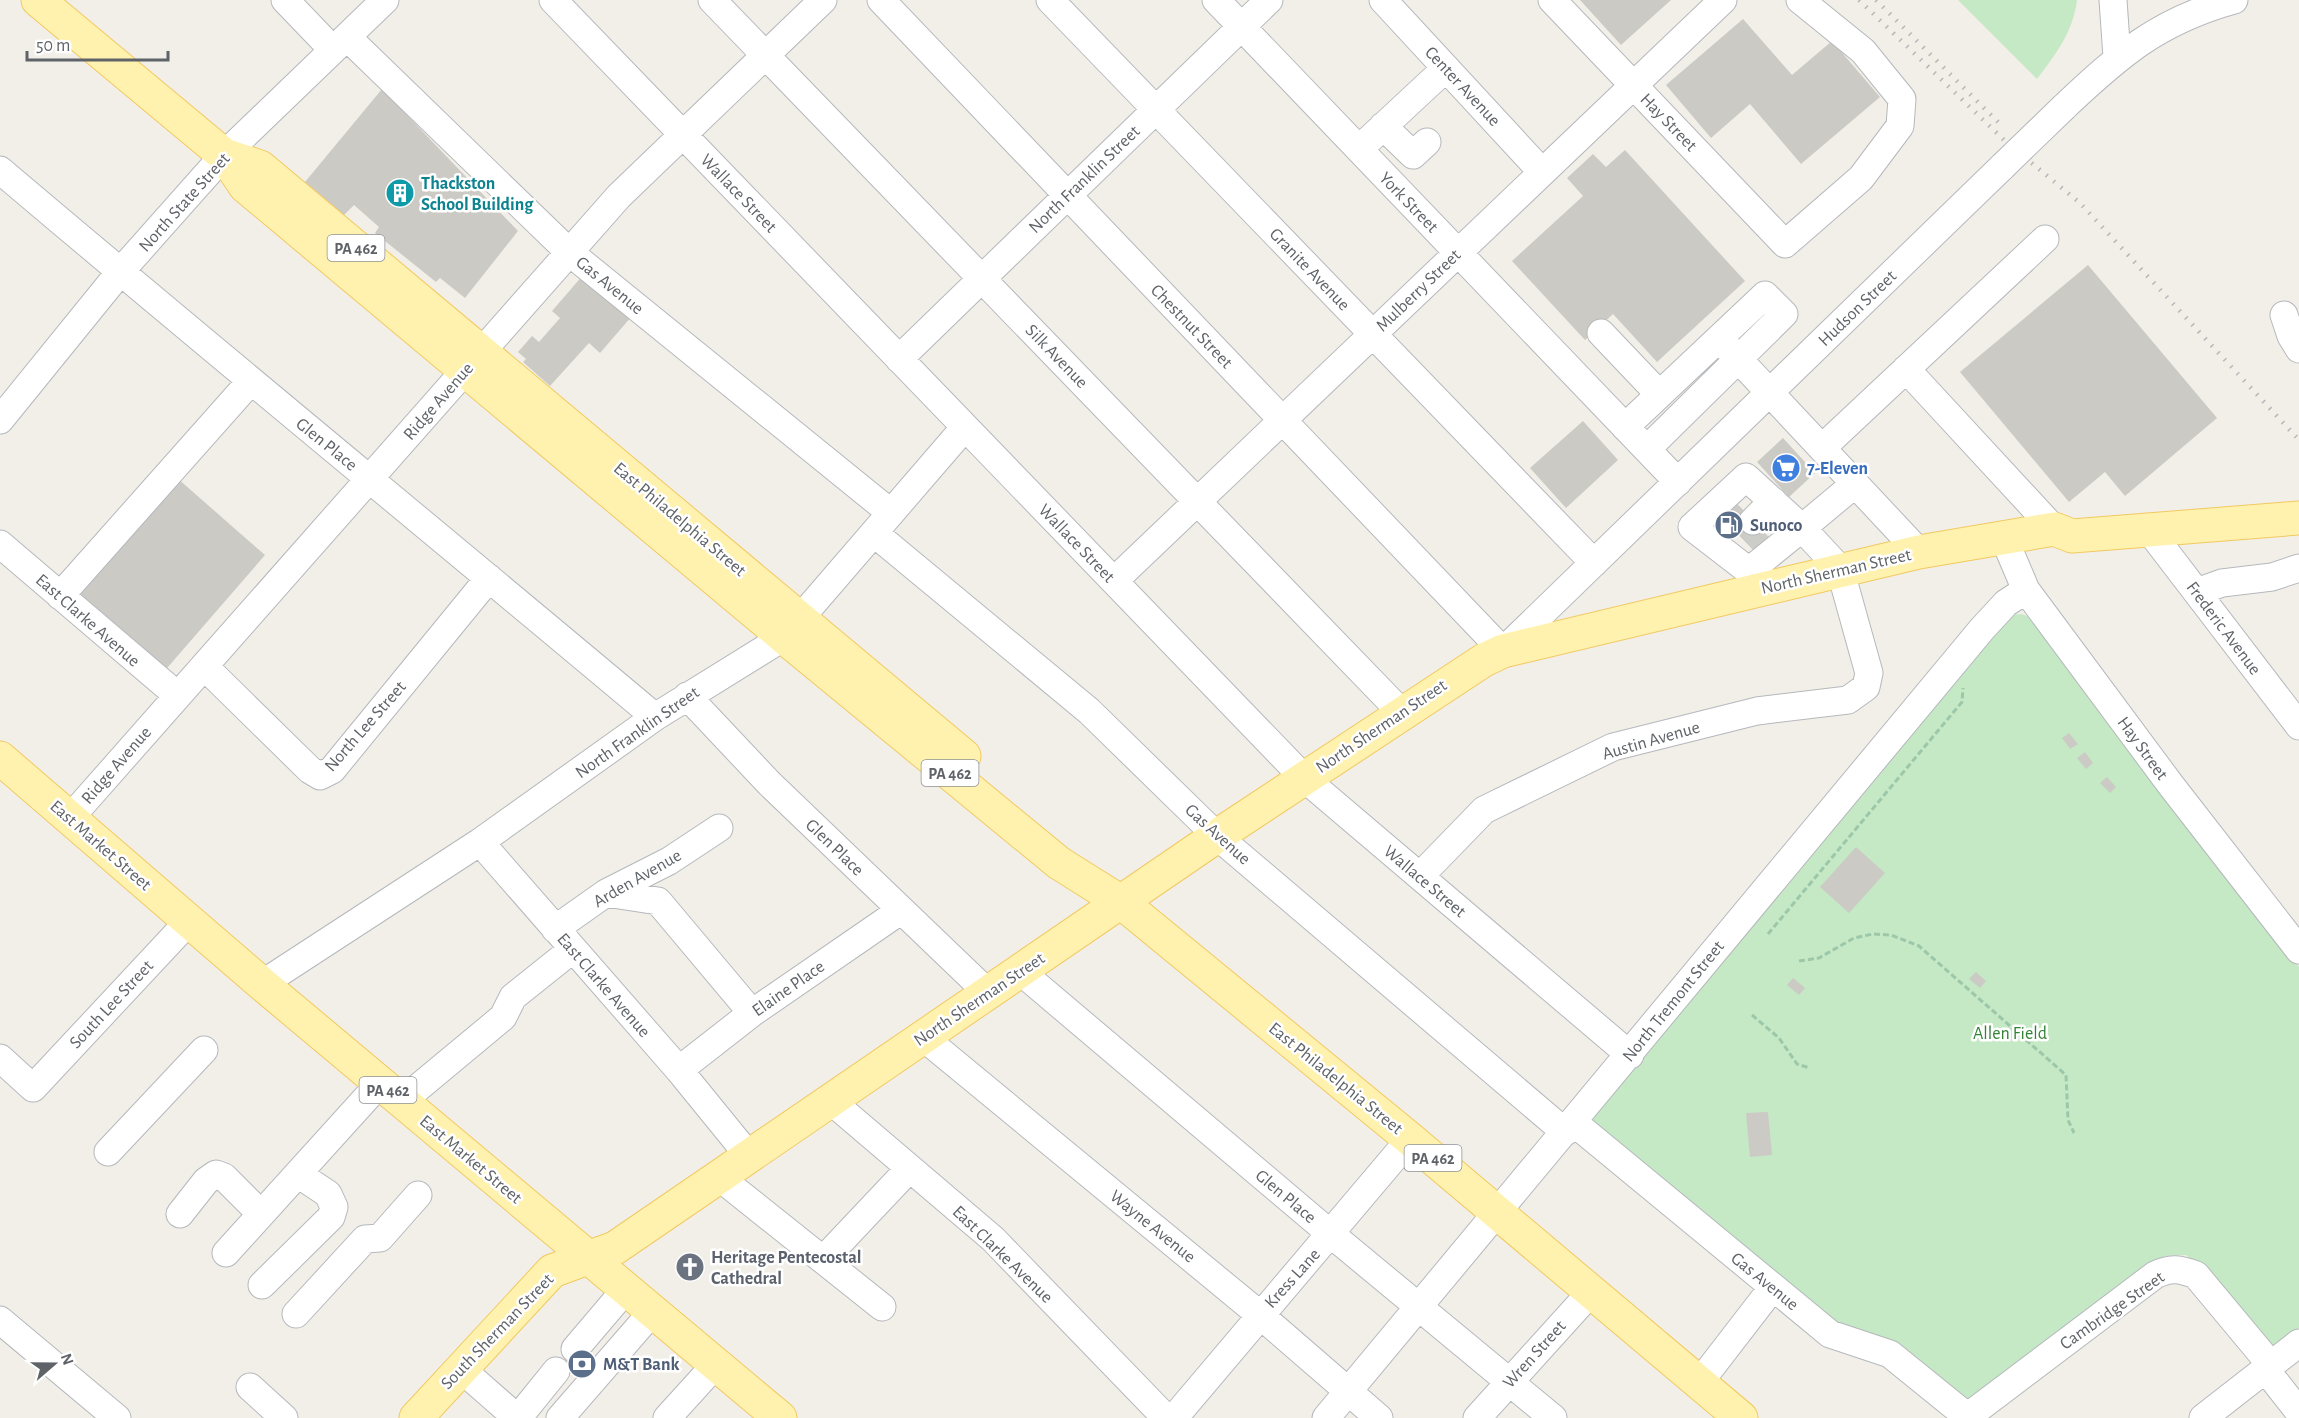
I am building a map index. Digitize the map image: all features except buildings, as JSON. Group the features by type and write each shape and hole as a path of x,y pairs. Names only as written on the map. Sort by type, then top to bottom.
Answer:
{"main road":[{"name":"East Philadelphia Street","path":"38,0 224,155 245,186 472,361 792,628 1074,847 1121,902 1498,1212 1741,1418"},
{"name":"North Sherman Street","path":"588,1258 615,1248 1401,712 1464,671 1503,651 1748,551 1840,569 2003,536 2054,529 2072,536 2299,518"},
{"name":"East Market Street","path":"0,758 262,984 780,1418"},
{"name":"South Sherman Street","path":"427,1414 459,1368 552,1271 588,1258"}],"street":[{"name":"Gas Avenue","path":"285,0 340,44 569,252 882,523 1089,711 1217,836 1569,1127 1830,1334 1890,1354 1968,1418"},
{"name":"North State Street","path":"0,420 120,272 224,155 385,0"},
{"name":"Wallace Street","path":"553,0 1304,778 1630,1055"},
{"name":"Silk Avenue","path":"712,0 1401,712"},
{"name":"Ridge Avenue","path":"70,818 619,196 823,0"},
{"name":"Chestnut Street","path":"881,0 1503,651"},
{"name":"Granite Avenue","path":"1050,0 1594,563"},
{"name":"York Street","path":"1216,0 1678,482"},
{"name":"North Franklin Street","path":"899,359 1269,0"},
{"name":"Center Avenue","path":"1383,0 1542,172"},
{"name":"Hay Street","path":"1552,0 1785,244 1861,178 1900,126 1902,99 1863,51 1800,0"},
{"name":"Mulberry Street","path":"1114,581 1723,0"},
{"path":"2114,0 2117,57"},
{"name":"Hudson Street","path":"1503,651 2117,57 2174,22 2234,0"},
{"path":"1359,149 1446,68"},
{"path":"1383,126 1413,156 1426,141"},
{"name":"Glen Place","path":"3,177 655,717"},
{"path":"1822,448 2045,239"},
{"path":"1625,427 1765,295 1784,314 1647,449"},
{"path":"2284,315 2291,336 2299,349"},
{"path":"1601,333 1659,394"},
{"path":"1718,339 1919,552"},
{"path":"1906,369 2054,529"},
{"path":"60,596 250,382"},
{"name":"North Franklin Street","path":"262,984 480,842 655,717 792,628 965,427"},
{"path":"1748,551 1692,527 1746,477 1787,514 1840,569"},
{"path":"1748,551 1787,514 1855,484"},
{"path":"1748,551 1787,514"},
{"name":"Frederic Avenue","path":"2149,530 2299,726"},
{"name":"Hay Street","path":"2003,536 2026,590 2170,784 2299,950"},
{"name":"East Clarke Avenue","path":"0,544 177,695"},
{"path":"2197,592 2222,583 2272,577 2299,568"},
{"name":"Austin Avenue","path":"1420,876 1484,810 1612,747 1757,711 1848,700 1866,687 1869,673 1840,569"},
{"name":"North Lee Street","path":"204,666 310,770 320,776 332,770 489,578"},
{"name":"North Tremont Street","path":"1326,1418 1983,629 2006,603 2026,590"},
{"name":"Glen Place","path":"687,696 769,783 988,993"},
{"name":"Arden Avenue","path":"555,929 606,894 669,861 719,828"},
{"name":"East Clarke Avenue","path":"480,842 679,1070 749,1156"},
{"path":"606,894 658,901 753,1013"},
{"name":"Elaine Place","path":"679,1070 753,1013 900,911"},
{"name":"South Lee Street","path":"0,1058 33,1088 189,921"},
{"path":"226,1253 298,1174 391,1092 503,1017 513,997 573,950"},
{"name":"Glen Place","path":"1020,971 1553,1418"},
{"name":"Wayne Avenue","path":"923,1037 1260,1314 1379,1418"},
{"path":"108,1152 204,1050"},
{"name":"East Clarke Avenue","path":"831,1101 993,1239 1166,1418"},
{"name":"Kress Lane","path":"1174,1418 1260,1314 1332,1235 1410,1139"},
{"path":"824,1258 909,1168"},
{"path":"180,1214 206,1181 216,1174 224,1177 261,1214"},
{"path":"262,1285 331,1217 334,1207 328,1194 298,1174"},
{"path":"719,1177 824,1258 882,1307"},
{"path":"296,1314 365,1239 380,1238 418,1195"},
{"name":"Cambridge Street","path":"1968,1418 2155,1275 2166,1269 2180,1268 2196,1275 2268,1367 2299,1412"},
{"path":"1699,1383 1773,1287"},
{"path":"576,1344 626,1290"},
{"name":"Wren Street","path":"1477,1418 1592,1291"},
{"path":"560,1418 653,1311"},
{"path":"0,1320 117,1418"},
{"path":"2203,1418 2299,1343"},
{"path":"667,1418 716,1364"},
{"path":"459,1368 519,1416 554,1369"},
{"path":"250,1387 284,1418"}],"path":[{"path":"1768,934 1962,702 1963,681"},
{"path":"1799,961 1820,958 1854,938 1873,933 1891,935 1919,946 2066,1075 2068,1120 2074,1133"},
{"path":"1752,1015 1779,1038 1797,1064 1810,1068"}],"green space":[{"path":"1958,0 2077,0 2068,32 2037,79"},
{"name":"Allen Field","path":"2022,614 2033,619 2299,967 2299,1328 2271,1350 2207,1273 2186,1255 2165,1256 1970,1399 1959,1397 1833,1325 1589,1123 2009,615"}],"tunnel":[{"path":"1751,547 1766,534"}],"railway":[{"path":"1859,0 2004,140 2080,203 2299,440"},
{"path":"1876,0 2003,127"}],"place":[{"name":"Thackston School Building","path":"400,193"},
{"name":"7-Eleven","path":"1786,468"},
{"name":"Sunoco","path":"1729,525"},
{"name":"Heritage Pentecostal Cathedral","path":"690,1267"},
{"name":"M&T Bank","path":"582,1364"}]}
